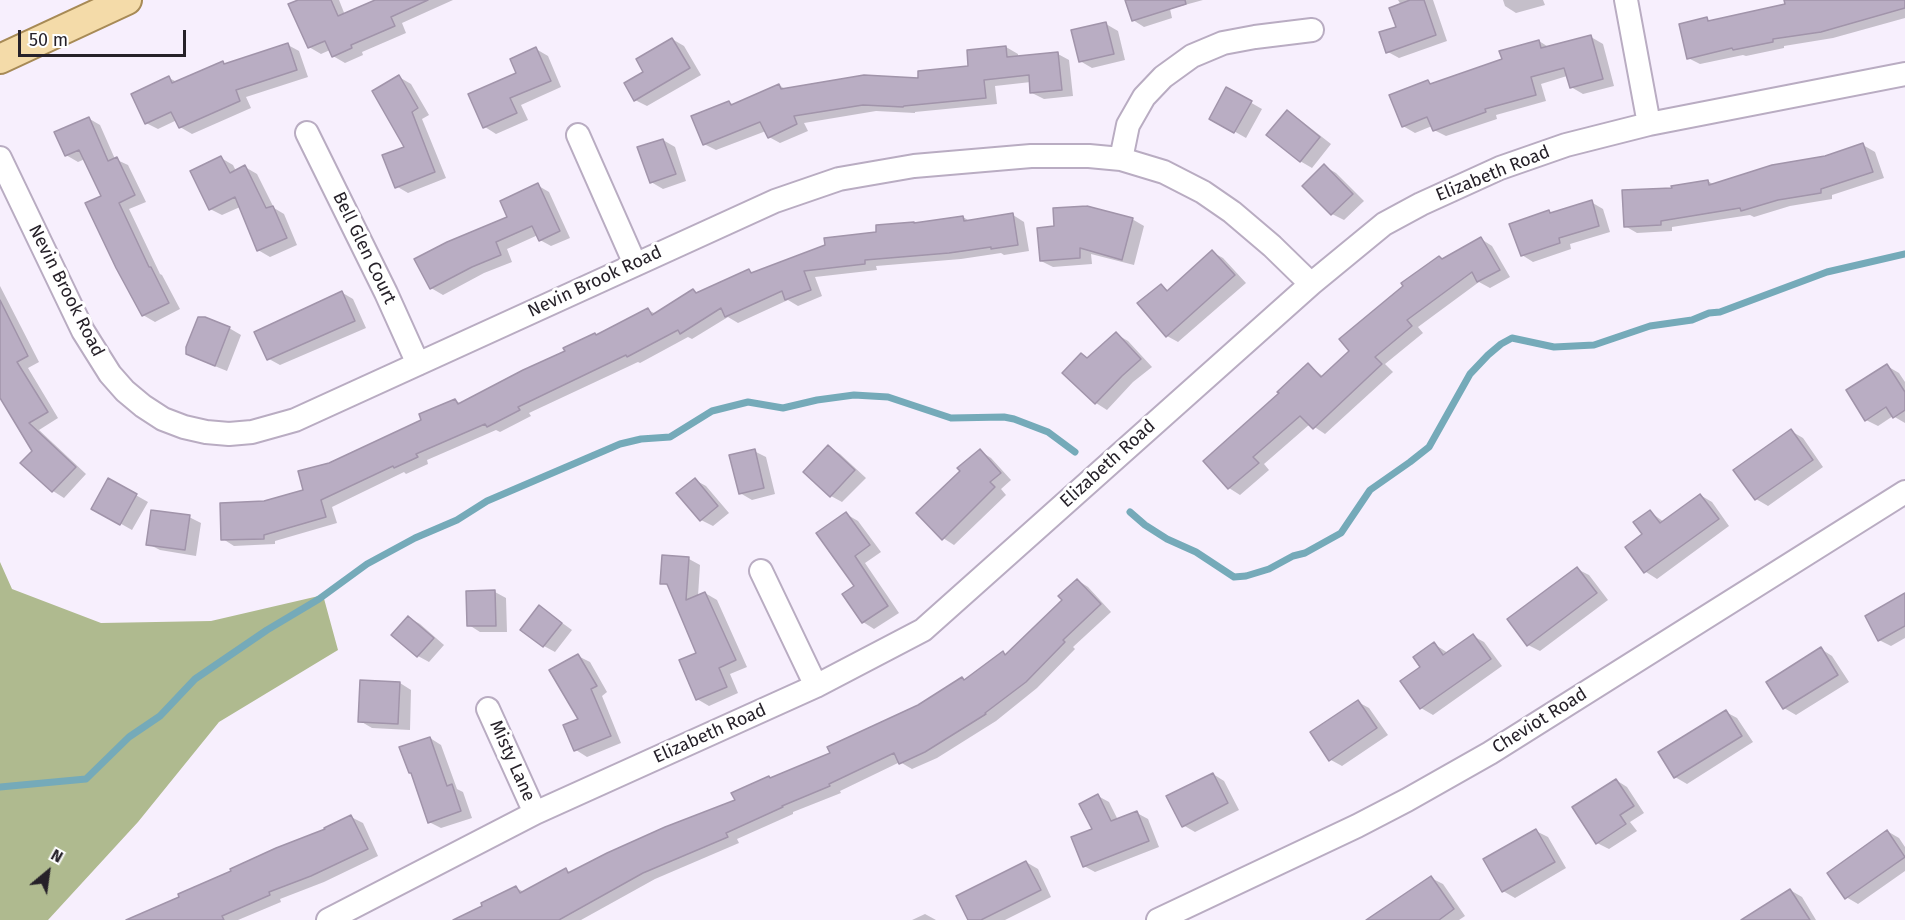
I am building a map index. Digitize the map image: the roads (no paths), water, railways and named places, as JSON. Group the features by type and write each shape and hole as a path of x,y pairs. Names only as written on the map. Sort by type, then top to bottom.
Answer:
{"main road":[{"path":"0,59 127,0"}],"street":[{"path":"1626,0 1649,124"},
{"path":"1121,159 1128,125 1144,97 1163,77 1192,56 1222,43 1312,30"},
{"name":"Elizabeth Road","path":"328,920 535,813 816,686 923,630 1311,284 1384,224 1420,204 1500,168 1566,145 1649,124 1905,74"},
{"name":"Bell Glen Court","path":"307,133 386,293 418,364"},
{"path":"578,135 635,264"},
{"name":"Nevin Brook Road","path":"0,158 83,331 95,352 125,392 164,418 184,427 206,432 229,434 252,432 296,420 775,201 839,179 914,166 1030,156 1089,156 1121,159 1164,172 1203,192 1232,212 1272,246 1311,284"},
{"name":"Cheviot Road","path":"1158,920 1357,826 1490,753 1905,492"},
{"path":"761,571 816,686"},
{"name":"Misty Lane","path":"488,709 535,813"}],"waterway":[{"path":"1130,512 1167,539 1196,552 1234,577 1269,569 1341,533 1370,490 1429,447 1470,374 1488,355 1512,338 1554,347 1594,345 1650,326 1692,320 1709,313 1720,312 1827,272 1905,254"},
{"path":"0,787 86,779 129,737 160,716 195,679 267,630 319,599 367,564 415,538 457,520 487,501 620,444 641,439 670,437 712,411 748,402 783,408 854,395 888,397 951,418 1004,417 1014,419 1048,432 1075,452"}]}
